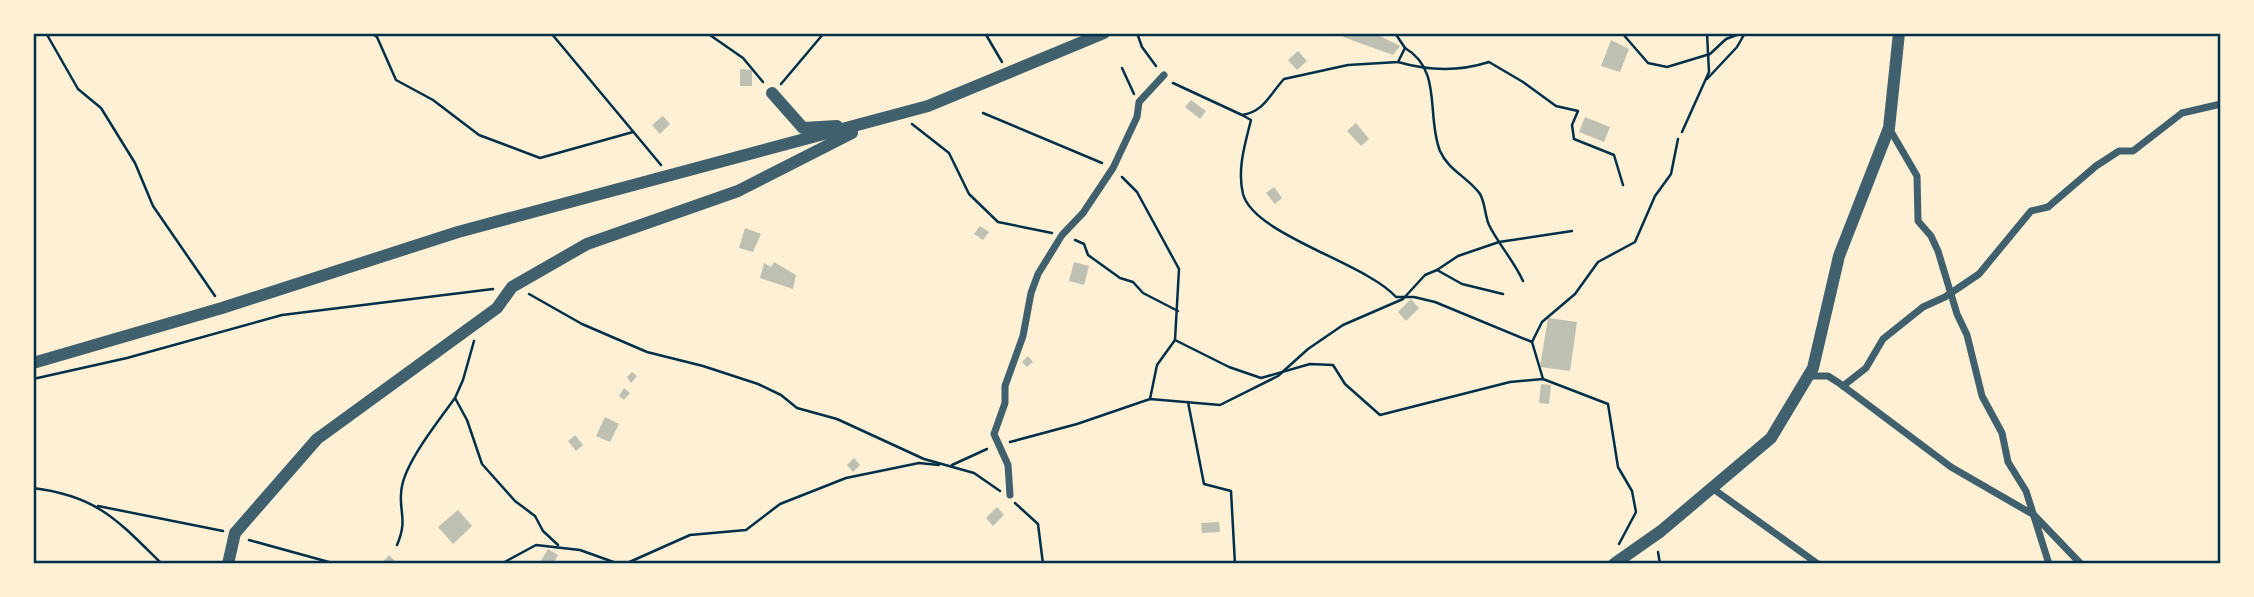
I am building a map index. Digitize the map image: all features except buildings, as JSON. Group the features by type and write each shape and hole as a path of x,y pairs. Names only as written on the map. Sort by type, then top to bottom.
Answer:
{"street":[{"path":"33,363 222,308 458,232 672,177 899,114 1009,74 1104,33"},
{"path":"1615,559 1661,531 1771,438 1814,368 1839,256 1889,128 1899,33"},
{"path":"1010,495 1008,465 996,445 995,425 1005,402 1005,386 1023,336 1031,293 1046,258 1062,235 1083,213 1113,168 1136,117 1139,102 1150,86 1164,75"},
{"path":"772,93 803,128 865,124"},
{"path":"1843,386 1866,368 1883,340 1923,307 1951,293 1979,274 2031,211 2048,207 2096,166 2119,151 2133,151 2182,113 2221,104"},
{"path":"228,564 234,533 317,439 404,378 478,319 497,308 512,287 587,244 738,191 865,124"},
{"path":"1889,128 1917,176 1918,221 1931,236 1938,251 1967,335 1982,396 2002,433 2008,462 2026,491 2049,564"},
{"path":"1809,376 1828,376 1951,467 2034,515 2081,564"},
{"path":"1712,488 1818,564"}],"path":[{"path":"46,33 78,89 101,108 135,163 153,206 222,308"},
{"path":"371,33 377,37 396,80 433,100 480,135 540,158 634,132"},
{"path":"551,33 672,177"},
{"path":"707,33 743,58 772,93 824,33"},
{"path":"985,33 1009,74"},
{"path":"1137,33 1142,47 1164,75 1193,94 1251,120 1242,157 1244,197 1262,218 1292,238 1337,258 1385,285 1396,298 1403,299"},
{"path":"1395,33 1405,48 1416,54 1432,84 1435,136 1441,153 1450,166 1481,195 1488,223 1523,281"},
{"path":"1682,132 1709,72 1707,33"},
{"path":"1621,34 1648,63 1667,67 1710,54 1726,39 1743,33"},
{"path":"1705,80 1737,47 1743,33"},
{"path":"1398,62 1405,48"},
{"path":"1242,115 1253,113 1265,105 1284,79 1300,74 1318,73 1348,65 1398,62 1426,69 1458,71 1489,62 1556,106 1578,111 1573,125 1574,139 1614,155 1623,185"},
{"path":"1122,68 1139,102"},
{"path":"983,113 1113,168 1137,192 1179,269 1175,340 1157,365 1150,399"},
{"path":"899,114 949,153 969,194 998,222 1062,235 1084,244 1088,255 1120,278 1133,282 1143,293 1178,311"},
{"path":"1543,379 1532,342 1542,322 1575,294 1598,262 1635,242 1655,196 1671,174 1678,139"},
{"path":"1403,299 1425,275 1458,256 1499,242 1572,230"},
{"path":"1437,270 1462,284 1503,294"},
{"path":"33,379 127,358 282,315 512,287 550,304 582,324 647,352 704,366 758,384 797,408 837,419 905,452 974,473 992,488 1010,495 1021,512 1038,524 1043,564"},
{"path":"625,564 690,535 747,530 797,495 863,473 919,463 951,466 996,445 1077,424 1150,399 1220,405 1285,370 1343,325 1403,299 1414,297 1435,302 1532,342"},
{"path":"397,545 404,518 402,486 423,443 454,398 474,350 478,319"},
{"path":"1175,340 1261,378 1310,365 1333,365 1345,384 1380,415 1510,382 1543,379 1608,404 1618,467 1632,491 1636,512 1622,535 1615,559"},
{"path":"454,398 467,420 482,464 516,501 535,516 544,531 558,545"},
{"path":"1188,402 1204,484 1231,491 1235,564"},
{"path":"33,488 66,492 98,506 234,533 257,544 313,555 336,564"},
{"path":"98,506 162,564"},
{"path":"501,564 536,545 558,545 601,555 619,564"},
{"path":"356,564 365,563"},
{"path":"455,564 477,564"}]}
